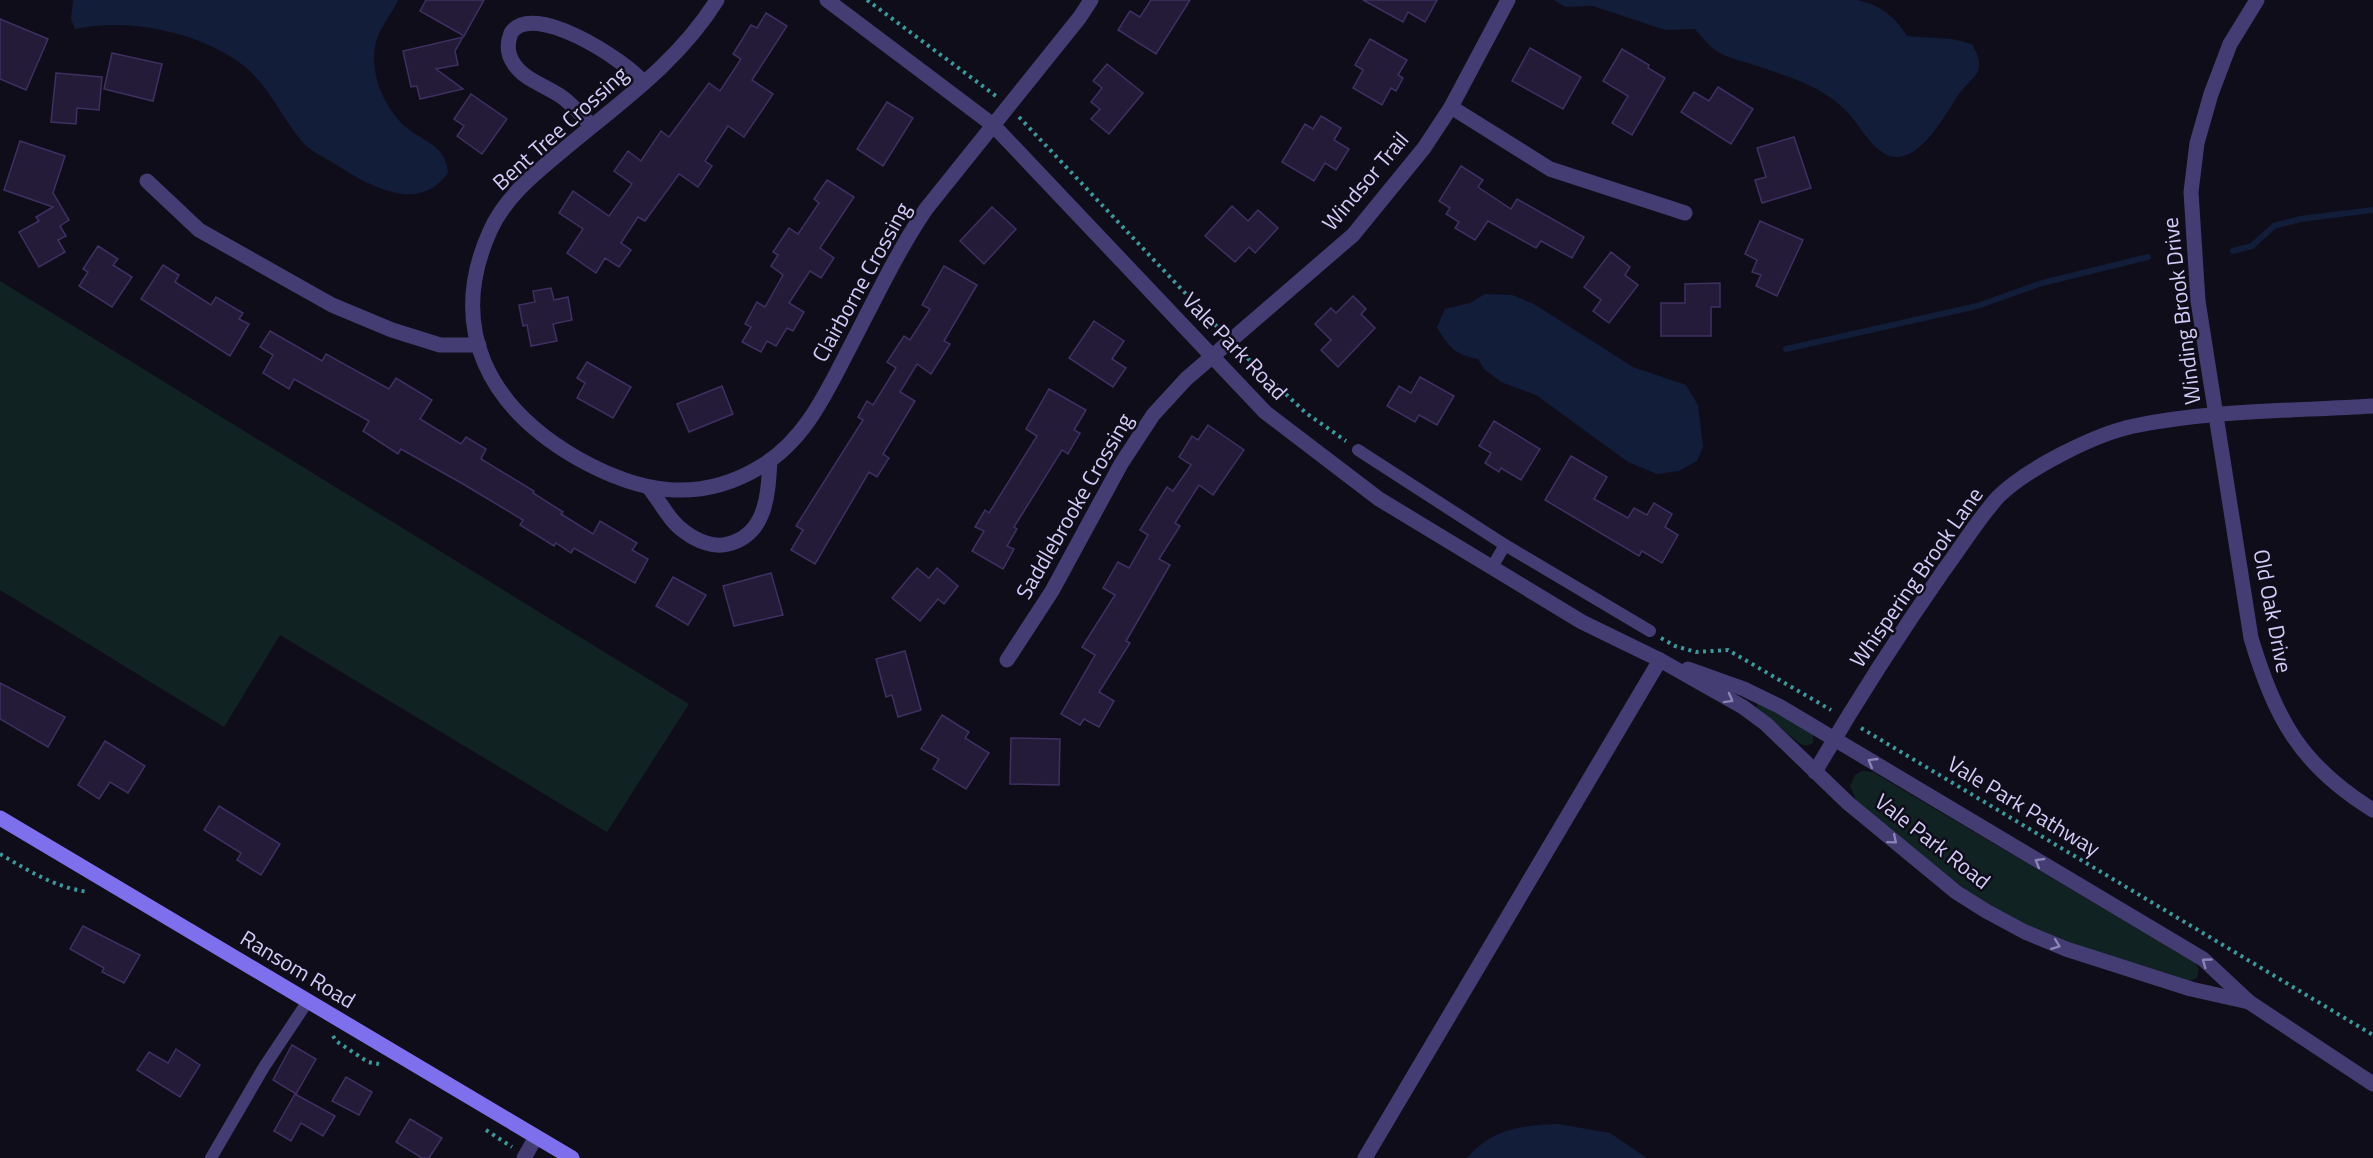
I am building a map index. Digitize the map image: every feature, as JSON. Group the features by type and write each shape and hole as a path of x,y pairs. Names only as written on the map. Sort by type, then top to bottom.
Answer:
{"main road":[{"name":"Ransom Road","path":"0,818 572,1158"}],"street":[{"name":"Bent Tree Crossing","path":"479,345 474,320 474,280 490,231 518,189 682,48 717,0"},
{"name":"Clairborne Crossing","path":"479,345 501,395 525,423 592,467 650,489 688,490 725,483 770,460 795,439 809,421 904,243 926,209 1080,17 1091,0"},
{"name":"Windsor Trail","path":"1213,357 1353,235 1424,148 1450,107 1508,0"},
{"name":"Winding Brook Drive","path":"2217,415 2198,301 2191,192 2197,143 2211,94 2230,44 2257,0"},
{"name":"Vale Park Road","path":"836,3 993,125 1265,412 1380,499 1582,622 1660,660 1751,713 1780,736 1815,772 1956,892 2006,922 2085,955 2191,989 2249,1002"},
{"path":"592,126 561,96 515,66 508,50 508,41 516,23 522,18 539,14 558,18 613,51 644,83"},
{"path":"1450,107 1550,169 1685,213"},
{"path":"147,182 199,230 332,305 392,330 440,345 479,345"},
{"name":"Saddlebrooke Crossing","path":"1006,660 1052,591 1121,464 1153,415 1185,379 1213,357"},
{"name":"Whispering Brook Lane","path":"1815,772 1910,617 1999,496 2038,468 2079,445 2132,426 2217,415 2373,405"},
{"name":"Old Oak Drive","path":"2217,415 2251,638 2266,687 2287,729 2316,767 2373,810"},
{"path":"650,489 673,521 685,532 704,543 723,546 742,541 754,529 764,510 770,460"},
{"path":"1365,1158 1660,660"},
{"name":"Vale Park Road","path":"1660,660 1744,688 2203,959 2249,1002 2373,1084"},
{"path":"524,1158 537,1137"}],"lane":[{"path":"1359,450 1505,545 1650,631"},
{"path":"1492,567 1505,545"},
{"path":"211,1158 264,1067 308,1001"}],"path":[{"path":"867,0 1007,106 1048,146 1231,341 1306,413 1359,450"},
{"name":"Vale Park Pathway","path":"1650,631 1675,646 1696,652 1728,650 2373,1035"}],"shaded area":[{"path":"0,281 689,704 607,832 280,635 224,727 0,590"},
{"path":"1759,702 1813,734 1813,743 1806,746 1799,743 1756,707"},
{"path":"1862,771 1873,772 2195,963 2199,969 2197,978 2189,981 2061,940 1998,910 1935,866 1856,800 1850,786 1855,775"}],"water":[{"path":"73,0 398,0 378,36 375,48 374,61 379,86 398,120 434,146 444,157 448,173 436,186 422,192 408,194 377,187 307,146 291,127 263,85 233,58 197,40 157,29 115,25 75,29 71,19"},
{"path":"1554,0 1858,0 1874,5 1887,13 1907,36 1952,39 1972,44 1977,54 1979,68 1940,124 1916,150 1907,155 1890,156 1876,148 1849,114 1827,95 1788,77 1721,54 1709,45 1695,29 1665,30 1593,6 1565,7"},
{"path":"1485,294 1512,295 1534,304 1633,367 1686,385 1698,405 1703,447 1697,461 1679,471 1657,474 1628,462 1536,395 1501,382 1484,369 1478,359 1453,349 1437,327 1445,309 1470,303"},
{"path":"1558,1124 1610,1133 1647,1158 1467,1158 1486,1141 1508,1130"}],"building":[{"path":"426,0 484,0 464,36 420,11"},
{"path":"1151,0 1190,0 1156,54 1118,30 1130,11 1140,17"},
{"path":"1363,0 1437,0 1425,22 1408,12 1403,22"},
{"path":"766,13 787,26 752,80 773,94 744,137 728,126 705,161 712,166 698,187 679,174 645,221 638,217 621,243 631,250 619,267 605,258 596,273 567,253 583,229 559,213 573,191 609,216 632,184 614,171 628,151 641,161 661,131 669,137 709,83 720,91 741,59 733,54 751,25 757,28"},
{"path":"0,19 48,39 26,90 0,79"},
{"path":"463,37 455,51 458,65 436,69 463,89 420,99 417,86 411,87 403,51"},
{"path":"1370,39 1407,60 1398,75 1403,78 1396,91 1391,88 1382,105 1353,88 1363,70 1355,65"},
{"path":"1530,48 1581,77 1563,109 1512,81"},
{"path":"1622,49 1649,65 1648,68 1665,78 1632,135 1612,123 1628,96 1603,81"},
{"path":"112,53 162,64 153,101 104,89"},
{"path":"1107,64 1143,93 1109,134 1091,119 1100,109 1091,102 1102,88 1093,81"},
{"path":"56,73 102,77 99,110 77,108 76,124 51,122"},
{"path":"1718,87 1753,109 1731,144 1681,112 1694,92 1709,101"},
{"path":"471,94 507,119 482,154 457,136 464,126 454,119"},
{"path":"887,102 913,118 883,166 857,149"},
{"path":"1321,116 1341,128 1334,140 1349,149 1336,170 1325,163 1314,181 1282,162 1305,124 1313,129"},
{"path":"1794,137 1811,188 1762,203 1755,180 1766,177 1757,148"},
{"path":"20,141 65,156 53,193 69,220 60,226 66,236 58,240 65,252 39,267 19,232 39,221 36,217 53,207 4,190"},
{"path":"1461,166 1483,180 1478,187 1511,209 1517,199 1584,237 1572,258 1541,241 1536,248 1488,221 1475,240 1455,228 1459,222 1446,214 1450,208 1439,201"},
{"path":"827,180 854,197 820,248 834,258 821,278 810,271 789,303 804,312 793,331 787,328 776,346 767,341 761,352 742,342 751,327 745,324 757,302 765,307 783,275 771,266 778,255 773,252 789,228 798,234 819,203 814,199"},
{"path":"1232,206 1248,221 1258,210 1278,228 1255,253 1249,247 1235,262 1205,236"},
{"path":"992,207 1016,229 984,264 960,241"},
{"path":"1760,221 1803,240 1777,296 1756,286 1761,275 1752,272 1757,260 1745,254"},
{"path":"98,246 118,259 113,265 132,277 112,307 79,286 88,272 83,269"},
{"path":"1611,252 1630,267 1625,275 1638,285 1609,323 1593,311 1601,300 1584,287"},
{"path":"163,265 179,275 175,282 211,305 216,297 243,313 239,319 249,324 230,356 141,299"},
{"path":"944,266 977,285 944,341 950,344 931,374 917,364 900,392 915,401 883,454 889,458 877,477 869,472 815,564 791,550 803,530 796,526 863,420 858,417 867,401 873,405 896,368 887,362 904,336 910,340 930,309 922,305"},
{"path":"1720,283 1720,307 1711,307 1711,336 1661,336 1661,303 1685,303 1685,284"},
{"path":"551,288 554,300 568,297 572,320 553,324 557,341 531,346 527,325 523,326 519,305 535,302 533,291"},
{"path":"1353,296 1366,309 1361,314 1375,328 1338,367 1321,350 1331,340 1315,324 1331,308 1336,313"},
{"path":"1094,321 1124,341 1112,359 1126,368 1113,387 1069,358"},
{"path":"270,331 322,361 326,354 389,389 396,378 432,400 420,419 461,444 466,437 486,449 481,459 534,491 533,493 563,512 561,514 593,534 600,521 637,543 632,550 648,559 635,583 574,548 571,553 556,543 554,546 520,525 523,520 463,484 401,449 398,454 363,431 369,421 294,379 289,389 263,373 273,355 260,347"},
{"path":"587,362 631,387 613,418 577,398 585,383 577,378"},
{"path":"1420,377 1454,396 1437,425 1419,415 1415,422 1387,406 1399,386 1411,393"},
{"path":"722,386 733,414 689,432 677,404"},
{"path":"1049,389 1086,410 1074,430 1080,433 1068,454 1062,450 1014,527 1017,529 1007,546 1014,549 1003,569 972,551 984,531 975,527 985,510 989,513 1037,436 1026,429"},
{"path":"1494,421 1540,449 1521,480 1501,468 1499,472 1485,463 1491,453 1479,446"},
{"path":"1208,425 1244,450 1213,495 1199,485 1175,523 1180,526 1159,559 1170,565 1126,641 1130,643 1099,692 1114,701 1099,727 1084,719 1080,725 1061,714 1095,655 1082,647 1115,595 1103,588 1118,562 1129,568 1148,535 1140,530 1167,487 1173,491 1191,465 1179,457 1192,436 1198,440"},
{"path":"1571,456 1607,477 1594,499 1628,518 1634,508 1647,515 1654,503 1672,514 1665,527 1678,535 1662,563 1642,551 1639,556 1545,500"},
{"path":"917,568 929,578 937,568 958,586 944,604 938,599 920,621 892,598"},
{"path":"771,573 783,615 734,626 723,586"},
{"path":"673,577 706,595 688,625 656,606"},
{"path":"905,651 921,710 898,717 892,695 886,697 876,659"},
{"path":"0,683 65,717 48,747 0,719"},
{"path":"942,715 969,732 965,738 989,753 966,789 933,769 939,759 921,749"},
{"path":"1011,738 1060,739 1059,785 1010,784"},
{"path":"105,741 145,766 128,793 110,782 99,799 78,785"},
{"path":"219,806 280,844 261,875 237,860 241,853 204,830"},
{"path":"83,926 140,955 124,983 102,972 104,968 70,949"},
{"path":"292,1045 316,1059 296,1094 273,1080"},
{"path":"176,1049 200,1065 180,1097 137,1070 149,1052 168,1063"},
{"path":"346,1077 372,1092 359,1115 332,1101"},
{"path":"295,1094 335,1116 323,1136 301,1123 291,1141 274,1131"},
{"path":"410,1119 442,1138 429,1158 422,1158 396,1142"}],"waterway":[{"path":"2233,251 2252,246 2274,226 2300,219 2373,210"},
{"path":"1786,349 1977,306 2042,283 2148,257"}]}
